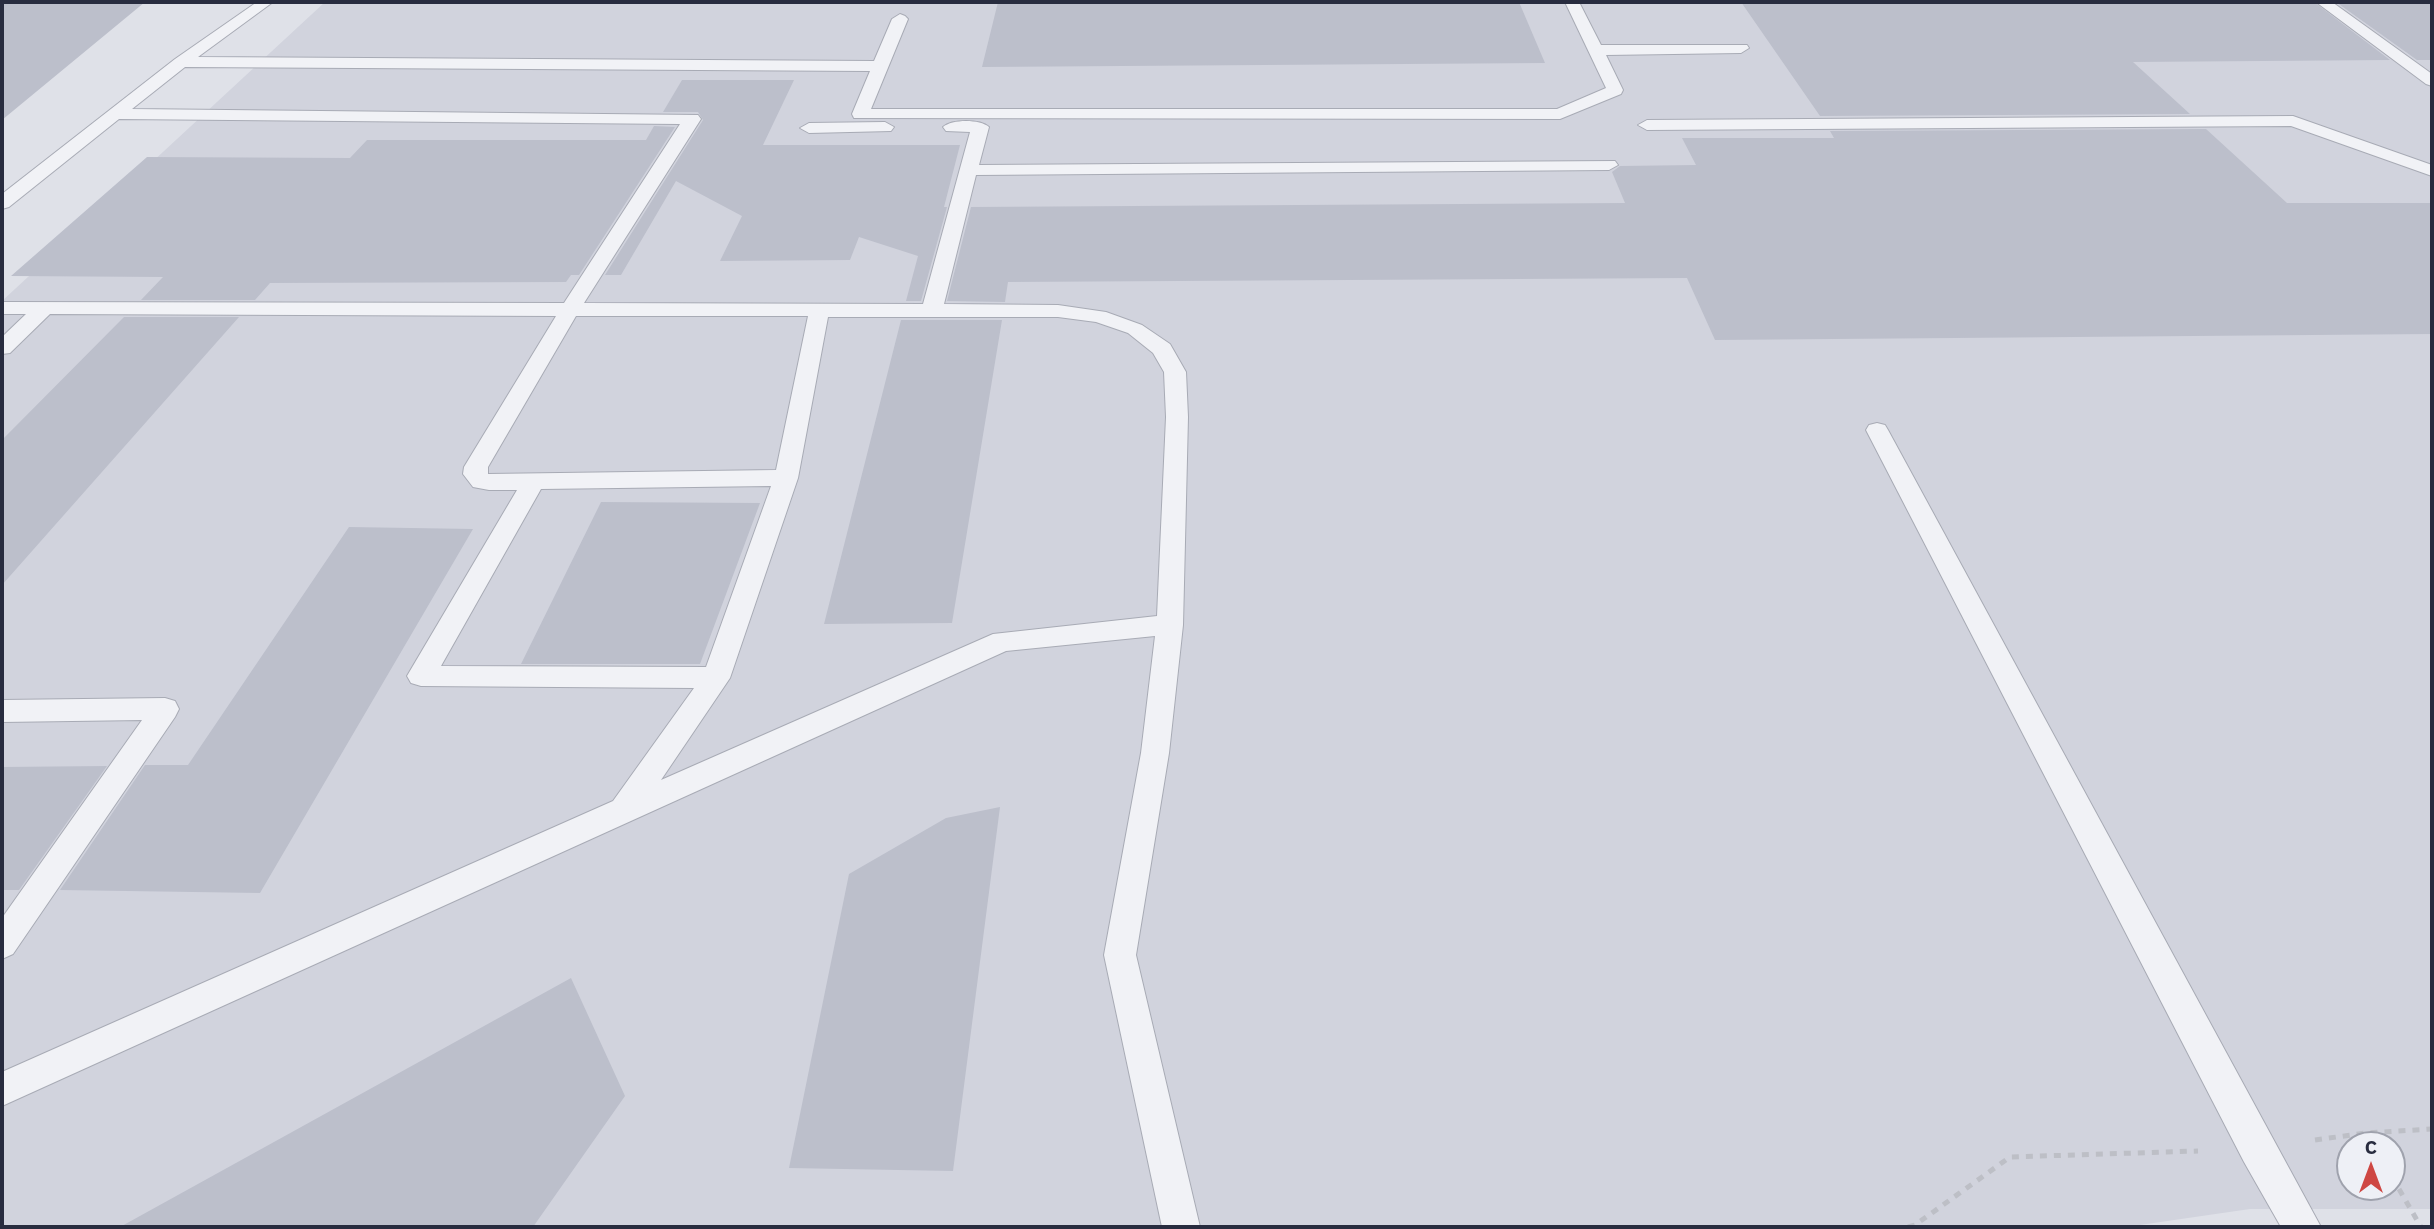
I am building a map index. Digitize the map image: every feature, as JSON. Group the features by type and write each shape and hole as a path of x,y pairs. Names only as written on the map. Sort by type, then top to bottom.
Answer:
{"lane":[{"path":"2,203 181,62 266,2"},
{"path":"900,19 860,114 1560,114 1615,90 1572,2"},
{"path":"2323,2 2432,81"},
{"path":"1595,50 1741,48"},
{"path":"181,62 880,65"},
{"path":"116,114 692,119 569,311 476,467 475,474 481,481 786,478"},
{"path":"1647,125 2293,121 2432,171"},
{"path":"809,128 980,127 932,311"},
{"path":"969,170 1609,165"},
{"path":"2,308 1058,311 1099,316 1135,329 1162,349 1175,372 1177,417 1170,625 1155,753 1120,956 1181,1227"},
{"path":"2,348 44,308"},
{"path":"624,810 716,678 786,478 819,311"},
{"path":"1877,430 2257,1149 2302,1227"},
{"path":"534,481 421,676 716,678"},
{"path":"2,1089 1002,641 1170,625"},
{"path":"2,711 165,709 2,944"}],"path":[{"path":"2388,1131 2432,1129"},
{"path":"1908,1227 1915,1225 2010,1157 2257,1149 2336,1137"},
{"path":"2406,1201 2421,1227"}],"shaded area":[{"path":"325,2 2432,2 2432,1209 2250,1209 2126,1227 2,1227 2,301"}],"building":[{"path":"2,2 145,2 2,120"},
{"path":"998,2 1519,2 1545,63 982,67"},
{"path":"1741,2 2314,2 2390,60 2133,62 2190,114 1820,116"},
{"path":"2336,2 2432,2 2432,60 2417,60"},
{"path":"682,80 794,80 763,145 960,145 944,207 947,207 921,301 906,301 918,256 859,237 850,260 720,261 742,216 676,181 621,275 605,275 703,120 698,112 663,112"},
{"path":"654,126 675,127 579,275 571,275 566,282 270,283 255,300 141,300 163,277 11,276 147,157 350,158 367,140 646,140"},
{"path":"2206,129 2287,203 2432,203 2432,334 1715,340 1687,278 1008,282 1005,302 947,301 971,207 1625,203 1612,172 1620,166 1696,165 1682,138 1834,138 1830,131"},
{"path":"124,317 239,317 2,585 2,440"},
{"path":"901,320 1002,320 952,623 824,624"},
{"path":"601,502 760,503 700,664 521,664"},
{"path":"349,527 473,529 260,893 60,890 145,765 188,765"},
{"path":"107,766 19,890 2,890 2,767"},
{"path":"1000,807 953,1171 789,1168 849,874 946,818"},
{"path":"571,978 625,1096 533,1227 120,1227"}]}
